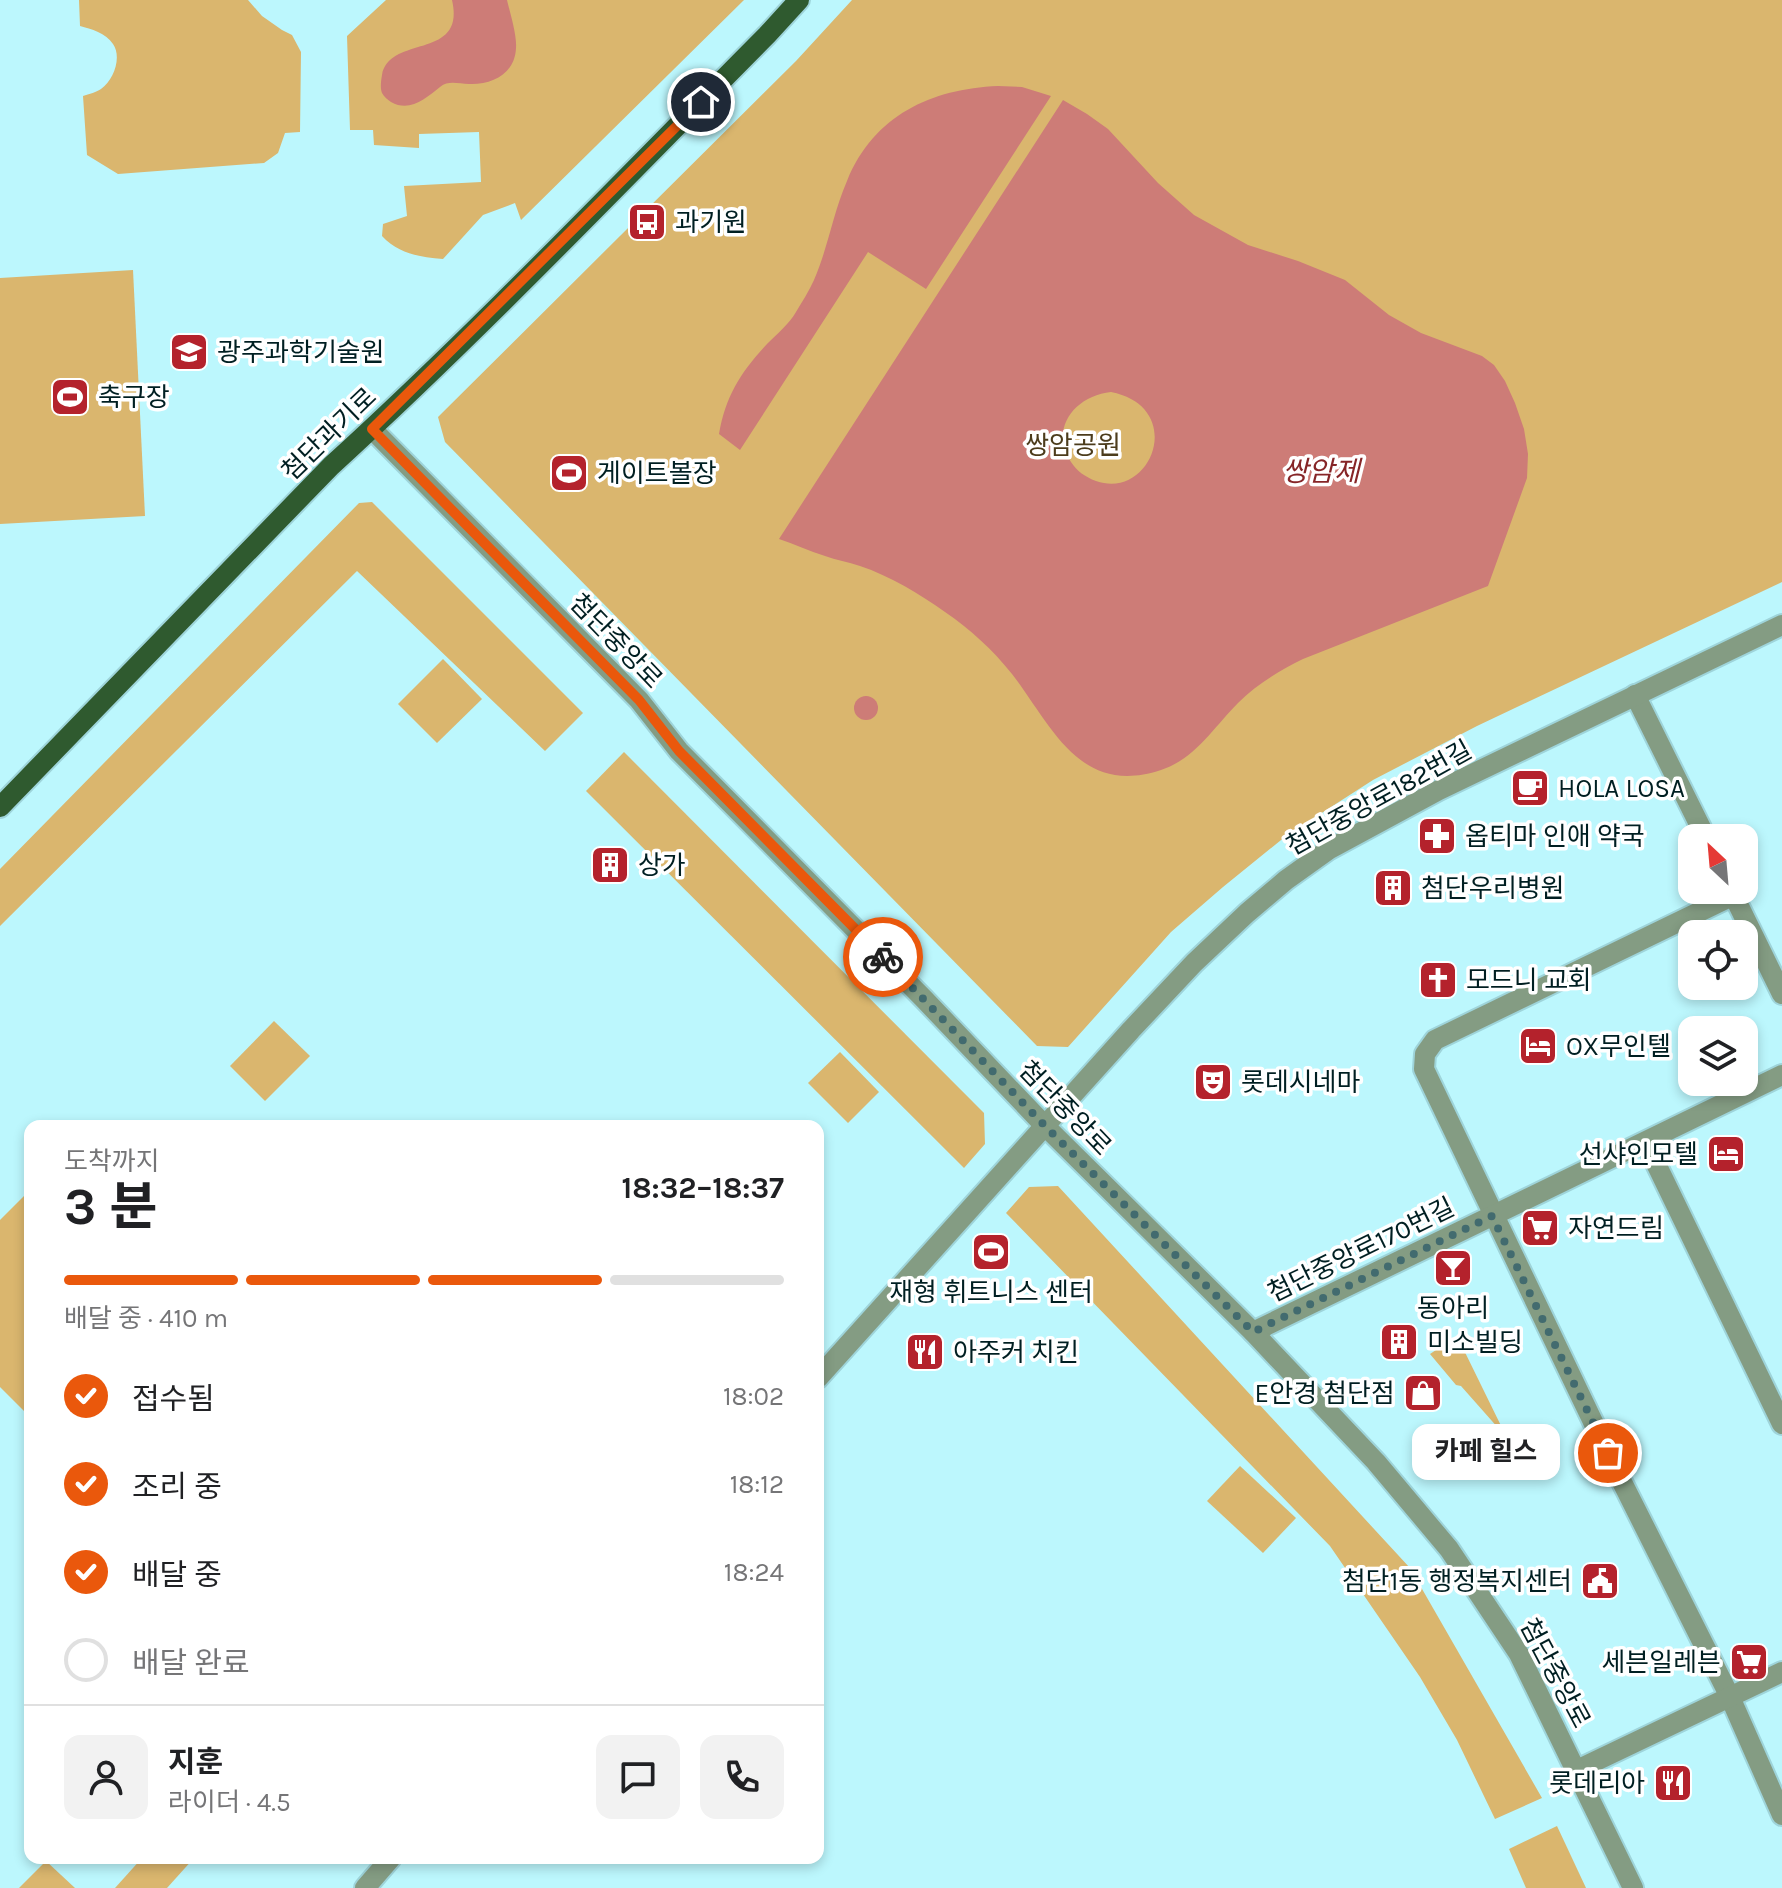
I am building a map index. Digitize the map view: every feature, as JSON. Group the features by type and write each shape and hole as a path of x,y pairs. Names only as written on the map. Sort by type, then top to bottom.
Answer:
{"main road":[{"name":"첨단과기로","path":"0,807 331,466 575,228 799,0"}],"street":[{"name":"첨단중앙로","path":"372,429 639,700 679,751 1046,1127 1253,1332 1376,1462 1449,1549 1519,1654 1633,1888"},
{"name":"첨단중앙로182번길","path":"824,1371 1131,1030 1194,963 1286,880 1328,850 1439,790 1782,625"},
{"path":"1635,695 1699,824"},
{"name":"첨단중앙로170번길","path":"1492,1216 1424,1069 1425,1054 1435,1040 1709,904"},
{"path":"1739,904 1782,994"},
{"name":"첨단중앙로170번길","path":"1253,1332 1782,1075"},
{"path":"1646,1143 1782,1424"},
{"path":"1492,1216 1730,1697 1782,1815"},
{"path":"1577,1770 1782,1672"},
{"path":"365,1888 386,1864"}],"green space":[{"path":"79,0 248,0 262,16 292,35 301,52 300,132 285,133 278,153 264,163 118,174 87,155 83,96 106,85 115,68 117,55 106,37 80,26"},
{"path":"386,0 744,0 521,220 515,203 483,215 443,259 418,256 395,247 382,236 383,224 407,216 404,186 481,182 479,132 419,134 419,148 374,145 373,130 350,130 347,36"},
{"name":"쌍암공원","path":"852,0 1782,0 1782,582 1477,726 1373,780 1286,836 1171,932 1068,1047 1037,1046 445,442 438,417 796,61"},
{"name":"축구장","path":"133,270 145,516 0,524 0,278"},
{"path":"372,502 583,713 545,751 357,571 0,926 0,869 359,503"},
{"path":"443,659 482,699 437,743 398,704"},
{"path":"624,752 984,1113 985,1144 964,1168 586,791"},
{"path":"274,1021 310,1056 265,1101 230,1066"},
{"path":"840,1052 879,1092 848,1123 808,1083"},
{"path":"1058,1186 1410,1568 1542,1798 1495,1819 1457,1740 1420,1677 1330,1546 1006,1213 1029,1187"},
{"path":"24,1196 24,1411 0,1387 0,1220"},
{"path":"1457,1336 1507,1438 1430,1354"},
{"path":"1240,1466 1296,1518 1263,1553 1207,1501"},
{"path":"1557,1826 1586,1888 1526,1888 1509,1849"},
{"path":"43,1864 49,1864 75,1888 19,1888"},
{"path":"137,1864 189,1864 167,1888 115,1888"}],"water":[{"path":"452,0 507,0 516,43 511,65 494,80 478,84 447,84 411,105 391,102 381,89 382,75 388,63 398,55 438,40 448,32 453,19"},
{"path":"998,86 1022,87 1051,96 926,289 868,252 740,450 719,434 730,396 750,364 790,321 810,288 842,193 858,158 889,123 908,110 950,93"},
{"name":"쌍암제","path":"1063,100 1108,129 1158,183 1194,215 1248,245 1345,280 1389,315 1421,333 1482,356 1494,365 1515,403 1528,454 1527,478 1488,586 1303,659 1245,696 1184,758 1161,770 1133,776 1109,774 1088,765 1071,752 997,657 935,605 871,570 779,539","holes":["1111,392 1134,401 1149,415 1154,432 1153,450 1145,466 1133,478 1116,484 1088,478 1071,462 1065,449 1064,426 1069,416 1086,400 1098,395"]},
{"path":"861,696 871,696 878,703 878,713 871,720 861,720 854,713 854,703"}],"way so far":[{"path":"883,957 1046,1127 1253,1332 1492,1216 1608,1453"}],"place":[{"name":"과기원","path":"647,222"},
{"name":"광주과학기술원","path":"189,352"},
{"name":"축구장","path":"70,397"},
{"name":"게이트볼장","path":"569,473"},
{"name":"HOLA LOSA","path":"1530,788"},
{"name":"옵티마 인애 약국","path":"1437,836"},
{"name":"상가","path":"610,865"},
{"name":"첨단우리병원","path":"1393,888"},
{"name":"모드니 교회","path":"1438,980"},
{"name":"OX무인텔","path":"1538,1046"},
{"name":"롯데시네마","path":"1213,1082"},
{"name":"선샤인모텔","path":"1726,1154"},
{"name":"자연드림","path":"1540,1228"},
{"name":"재형 휘트니스 센터","path":"991,1252"},
{"name":"동아리","path":"1453,1268"},
{"name":"미소빌딩","path":"1399,1342"},
{"name":"아주커 치킨","path":"925,1352"},
{"name":"E안경 첨단점","path":"1423,1393"},
{"name":"카페 힐스","path":"1608,1453"},
{"name":"첨단1동 행정복지센터","path":"1600,1581"},
{"name":"세븐일레븐","path":"1749,1662"},
{"name":"롯데리아","path":"1673,1783"}],"route":[{"path":"701,102 372,429 639,700 679,751 883,957"}]}
